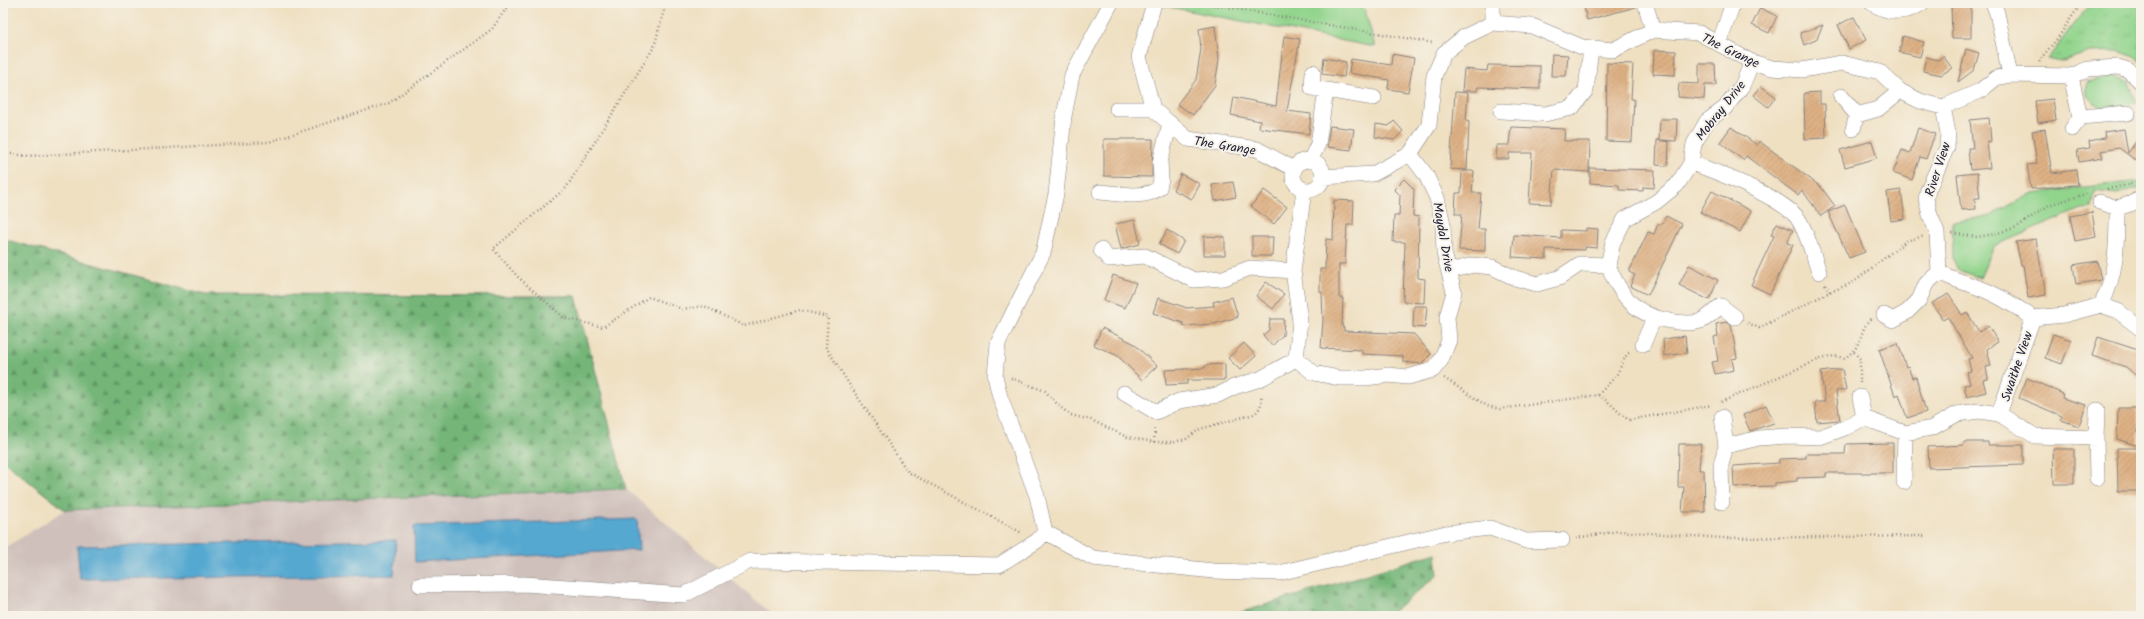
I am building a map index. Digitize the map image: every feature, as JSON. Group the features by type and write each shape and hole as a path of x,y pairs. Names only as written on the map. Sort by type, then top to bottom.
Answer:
{"street":[{"path":"1041,537 1038,496 1000,397 996,376 998,344 1043,253 1056,194 1064,116 1072,75 1111,3"},
{"path":"1116,109 1153,109 1140,57 1154,3"},
{"path":"1493,3 1493,23"},
{"path":"1322,177 1373,174 1410,154 1430,125 1434,76 1444,53 1464,37 1493,23 1532,26 1582,47 1613,50 1653,30 1645,3"},
{"path":"1719,44 1733,3"},
{"path":"1872,3 1897,12 1908,11 1922,3"},
{"path":"1993,3 1997,13 2010,75"},
{"name":"The Grange","path":"1653,30 1700,33 1752,62 1772,68 1802,70 1842,63 1880,72 1900,91 1920,101 1943,106"},
{"path":"1501,111 1545,114 1572,108 1586,90 1591,48"},
{"name":"Mobray Drive","path":"1608,266 1613,242 1625,219 1656,202 1677,185 1691,163 1694,144 1707,122 1725,108 1742,86 1752,62"},
{"path":"1943,106 1980,91 1996,78 2010,75 2032,74 2071,76 2088,69 2118,67 2128,70 2141,82"},
{"path":"1313,72 1312,88 1374,98"},
{"path":"2071,76 2076,123 2128,113"},
{"path":"1310,161 1318,144 1326,90"},
{"path":"1841,96 1855,122 1878,109 1900,91"},
{"name":"River View","path":"1939,272 1937,232 1930,215 1926,199 1929,186 1947,147 1948,133 1943,106"},
{"name":"The Grange","path":"1153,109 1188,139 1257,149 1294,169"},
{"path":"1100,192 1143,194 1153,193 1159,188 1161,179 1160,162 1170,123"},
{"name":"Maydal Drive","path":"1410,154 1426,175 1437,198 1443,224 1444,253 1454,292 1447,317 1449,340 1441,360 1433,370"},
{"path":"1310,161 1318,165 1322,177 1318,186 1309,190 1304,190 1294,182 1294,169 1301,162 1310,161"},
{"path":"1691,163 1734,180 1770,198 1796,216 1807,238 1819,272"},
{"path":"1296,359 1300,321 1293,271 1304,190"},
{"path":"2100,202 2117,208 2133,203 2141,197"},
{"path":"2101,305 2110,288 2117,245 2117,208"},
{"path":"1101,250 1109,259 1145,256 1194,280 1223,278 1250,268 1293,271"},
{"path":"1450,272 1473,266 1492,267 1515,278 1536,284 1559,278 1580,264 1608,266 1618,289 1638,310 1654,318 1683,323 1701,321 1720,306 1735,317"},
{"path":"1884,315 1893,320 1907,312 1919,300 1926,284 1939,272 1955,281 1982,289 2012,303 2033,318 2064,314 2101,305 2118,311 2141,329"},
{"path":"1643,344 1654,318"},
{"name":"Swaithe View","path":"1999,414 2033,318"},
{"path":"1296,359 1314,373 1339,378 1366,378 1388,374 1408,377 1433,370"},
{"path":"1124,393 1156,412 1179,401 1218,395 1234,387 1260,379 1296,359"},
{"path":"1860,397 1864,418"},
{"path":"2097,410 2097,478"},
{"path":"1726,446 1759,438 1788,436 1820,437 1845,428 1864,418 1905,433 1932,428 1957,414 1979,411 1999,414 2035,436 2096,438"},
{"path":"1722,417 1726,446 1721,465 1722,502"},
{"path":"1904,482 1905,433"},
{"path":"1041,537 1093,558 1213,571 1279,573 1446,533 1490,528 1526,541 1562,540"},
{"path":"420,585 524,584 684,595 750,561 999,565 1041,537"}],"path":[{"path":"3,153 29,156 269,142 389,103 492,29 510,3"},
{"path":"666,3 654,47 566,188 493,249 517,276 564,318 604,327 649,297 682,309 704,306 744,326 800,310 828,317 826,347 908,472 1041,537"},
{"path":"1202,3 1420,40 1451,47"},
{"path":"2032,74 2044,52 2058,38 2076,9 2084,3"},
{"path":"1433,370 1487,406 1500,409 1598,396 1611,402 1620,414 1629,420 1641,420 1709,407 1820,360 1834,356 1845,358 1854,352 1859,345 1868,321 1875,312 1884,315"},
{"path":"1598,396 1616,376 1627,354 1643,344"},
{"path":"1854,352 1860,359 1860,397"},
{"path":"996,376 1025,382 1045,391 1060,407 1071,415 1091,420 1127,437 1154,442 1172,442 1186,439 1200,429 1254,414 1259,410 1262,402"},
{"path":"1562,540 1618,531 1722,538 1926,536"}],"shaded area":[{"path":"626,489 774,616 3,616 3,549 65,510"}],"green space":[{"path":"1147,3 1363,3 1375,47 1154,4"},
{"path":"2093,3 2141,3 2141,62 2135,57 2118,51 2090,52 2060,62 2047,59 2074,23"},
{"path":"2115,76 2129,82 2136,103 2100,109 2087,96 2087,82"},
{"path":"2141,181 2140,188 2117,194 2095,191 2092,208 2081,209 1994,246 1980,278 1958,270 1953,259 1952,222 1990,216 2032,193"},
{"path":"3,239 205,295 576,296 626,489 65,510 3,461"},
{"path":"1436,553 1438,575 1387,616 1229,616"}],"water":[{"path":"637,519 639,550 415,562 414,526"},
{"path":"396,540 394,575 80,579 77,546"}],"building":[{"path":"1583,3 1635,3 1636,7 1587,20"},
{"path":"1951,3 1971,3 1971,38 1952,38"},
{"path":"1760,8 1777,16 1769,33 1752,25"},
{"path":"1854,17 1866,40 1849,49 1838,25"},
{"path":"1823,25 1816,40 1804,45 1800,33"},
{"path":"1215,26 1219,59 1215,85 1193,115 1177,104 1196,80 1201,49 1199,29"},
{"path":"1284,36 1300,39 1287,111 1311,114 1309,134 1259,128 1260,121 1231,115 1234,97 1276,106"},
{"path":"1903,36 1924,42 1920,57 1899,52"},
{"path":"1966,49 1979,53 1974,70 1958,82"},
{"path":"1654,50 1676,51 1675,75 1653,74"},
{"path":"1392,54 1414,58 1408,92 1388,89 1389,80 1349,73 1351,59 1391,65"},
{"path":"1552,54 1568,55 1566,76 1551,76"},
{"path":"1943,56 1952,68 1941,75 1923,71 1926,57 1938,60"},
{"path":"1324,58 1346,62 1344,77 1322,74"},
{"path":"1607,63 1633,64 1631,99 1634,99 1632,142 1606,141"},
{"path":"1699,64 1715,64 1716,85 1705,85 1704,99 1678,97 1679,83 1699,84"},
{"path":"1488,65 1540,66 1540,89 1478,87 1477,91 1462,91 1464,69 1487,71"},
{"path":"1761,86 1776,97 1768,107 1753,95"},
{"path":"1455,92 1468,93 1466,121 1469,122 1467,170 1450,169"},
{"path":"1820,92 1820,104 1825,104 1826,138 1805,139 1804,93"},
{"path":"2053,99 2056,120 2038,123 2035,101"},
{"path":"1989,118 1991,141 1987,142 1990,168 1970,170 1968,148 1973,148 1970,120"},
{"path":"1660,119 1677,119 1676,141 1659,140"},
{"path":"1394,121 1403,131 1394,140 1375,137 1376,124 1389,126"},
{"path":"1330,126 1354,129 1351,150 1327,147"},
{"path":"1511,127 1565,129 1564,141 1590,141 1589,172 1554,170 1551,204 1529,203 1532,153 1509,153 1509,159 1496,159 1497,145 1509,145"},
{"path":"1731,127 1757,145 1759,141 1821,187 1835,206 1821,216 1802,190 1798,195 1746,156 1743,160 1720,142"},
{"path":"1918,128 1935,134 1926,159 1920,157 1912,180 1893,173 1902,150 1910,153"},
{"path":"2045,129 2052,173 2076,170 2078,185 2031,189 2027,165 2037,164 2032,131"},
{"path":"2124,129 2128,153 2141,135 2141,164 2119,148 2101,151 2103,158 2079,162 2077,150 2090,148 2089,141 2105,138 2104,132"},
{"path":"1104,139 1153,139 1152,177 1104,176"},
{"path":"1657,140 1669,142 1668,166 1656,165"},
{"path":"1872,141 1877,158 1845,167 1840,150"},
{"path":"1590,168 1655,170 1654,188 1643,187 1643,191 1619,190 1619,185 1590,183"},
{"path":"1462,171 1474,171 1472,193 1481,193 1478,229 1485,229 1485,251 1459,250 1462,214 1455,214 1456,193 1461,193"},
{"path":"1977,173 1980,198 1975,198 1976,209 1961,210 1957,175"},
{"path":"1181,174 1200,184 1192,199 1173,190"},
{"path":"1404,179 1414,189 1413,216 1419,217 1418,278 1425,279 1424,303 1403,302 1405,242 1393,242 1394,216 1399,216 1400,195 1394,189"},
{"path":"1233,182 1236,197 1215,201 1212,185"},
{"path":"1264,190 1287,207 1274,224 1251,206"},
{"path":"1901,190 1905,219 1891,221 1887,192"},
{"path":"1712,191 1751,211 1740,232 1700,212"},
{"path":"1334,200 1354,201 1353,225 1347,225 1345,264 1339,264 1339,298 1343,298 1342,327 1344,327 1344,331 1414,334 1431,354 1421,364 1403,362 1403,356 1362,354 1362,350 1321,348 1323,320 1322,292 1320,292 1320,269 1325,269 1326,239 1333,240"},
{"path":"1845,205 1865,252 1849,258 1828,212"},
{"path":"2092,212 2096,237 2075,241 2070,216"},
{"path":"1666,216 1682,224 1648,295 1630,286 1635,275 1629,272 1648,232 1654,234 1658,224 1661,225"},
{"path":"1135,220 1140,244 1121,249 1115,224"},
{"path":"1777,223 1793,230 1787,243 1793,245 1770,294 1751,285 1774,236 1771,235"},
{"path":"1586,228 1598,229 1597,248 1585,247 1585,250 1546,249 1546,259 1512,257 1514,235 1561,238 1561,230 1586,231"},
{"path":"1167,230 1184,241 1177,254 1159,244"},
{"path":"1204,236 1225,237 1225,255 1204,255"},
{"path":"1252,237 1273,237 1272,256 1252,256"},
{"path":"2036,239 2046,295 2028,298 2023,265 2021,265 2016,242"},
{"path":"2097,261 2101,280 2076,284 2073,265"},
{"path":"1689,265 1718,280 1709,300 1679,285"},
{"path":"1113,275 1136,283 1125,308 1104,300"},
{"path":"1266,282 1284,294 1273,309 1256,296"},
{"path":"1949,294 1962,315 1967,312 1979,332 1988,326 1998,342 1987,349 1991,366 1986,367 1988,379 1983,380 1986,392 1967,397 1964,385 1970,384 1967,372 1971,371 1968,359 1972,358 1948,317 1943,320 1932,303"},
{"path":"1232,297 1238,317 1214,324 1184,326 1183,323 1153,313 1158,298 1187,308 1214,306 1213,302"},
{"path":"1414,306 1427,306 1425,328 1413,327"},
{"path":"1270,319 1284,319 1283,335 1272,346 1263,335 1269,330"},
{"path":"1727,322 1731,325 1737,358 1732,359 1734,370 1715,374 1712,362 1718,361 1714,337 1718,336 1716,324"},
{"path":"1102,328 1133,343 1157,366 1142,380 1118,356 1094,345"},
{"path":"2053,334 2071,340 2062,364 2045,358"},
{"path":"1685,336 1687,353 1664,356 1663,339"},
{"path":"2098,337 2141,351 2141,380 2126,367 2092,356"},
{"path":"1244,343 1256,356 1240,370 1228,358"},
{"path":"1898,343 1906,367 1908,366 1912,378 1916,377 1926,412 1907,418 1899,394 1895,396 1879,349"},
{"path":"1225,364 1225,380 1187,380 1187,384 1166,385 1165,370 1205,368 1206,365"},
{"path":"1842,369 1846,390 1836,391 1840,420 1817,422 1815,402 1825,402 1821,372"},
{"path":"2027,378 2063,394 2062,398 2086,405 2079,426 2061,420 2062,416 2019,398"},
{"path":"1766,405 1774,423 1750,431 1743,415"},
{"path":"2118,408 2138,408 2138,446 2117,439"},
{"path":"1964,442 1988,442 1988,445 2023,445 2023,465 1929,468 1928,447 1964,445"},
{"path":"1893,443 1893,473 1826,473 1826,477 1797,478 1797,481 1775,483 1775,486 1734,487 1733,466 1779,463 1779,459 1806,458 1806,454 1845,454 1846,444"},
{"path":"1679,444 1701,444 1699,470 1704,470 1705,512 1682,512 1684,487 1678,487"},
{"path":"2117,448 2138,448 2140,491 2118,491"},
{"path":"2053,449 2074,449 2074,484 2054,484"}]}
